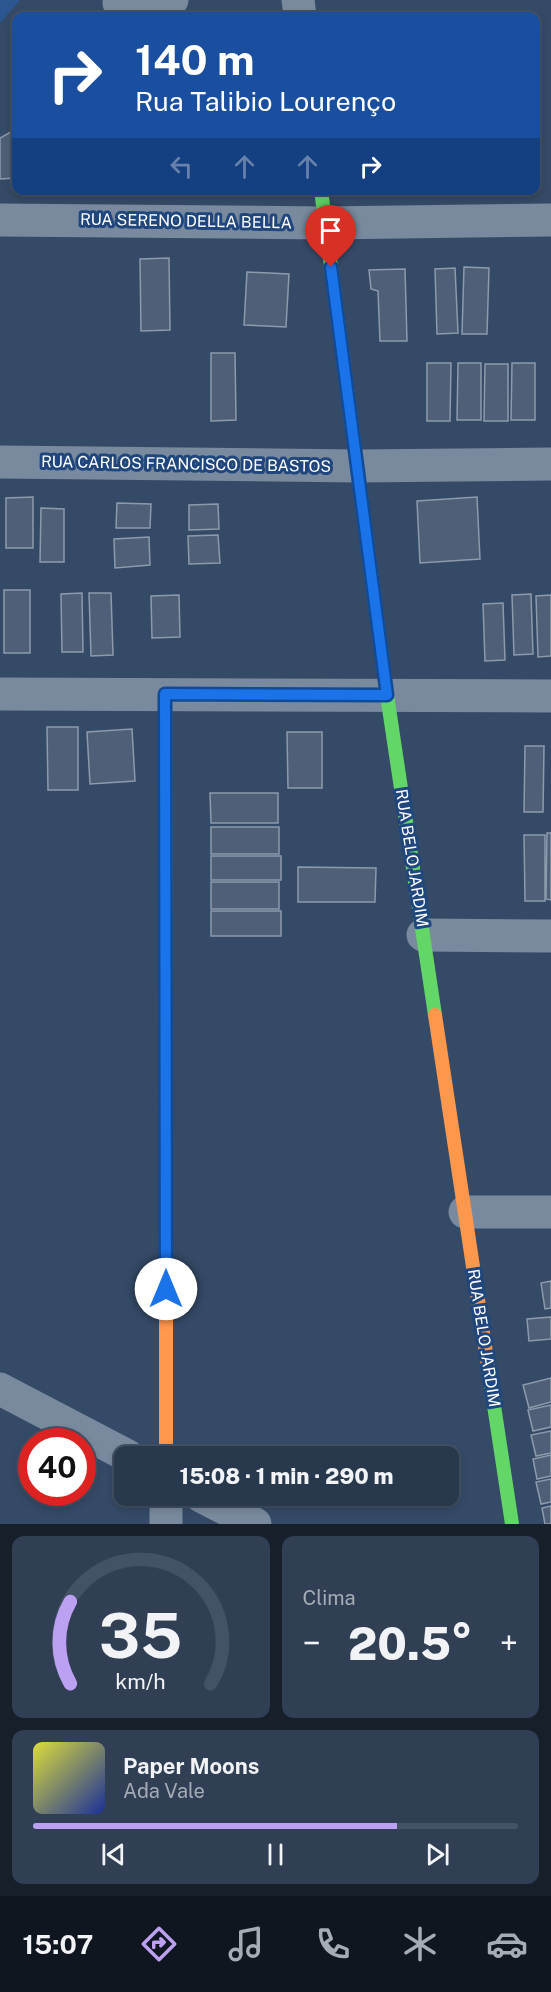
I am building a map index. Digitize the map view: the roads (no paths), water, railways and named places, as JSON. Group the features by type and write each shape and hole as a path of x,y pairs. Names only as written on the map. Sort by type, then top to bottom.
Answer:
{"street":[{"path":"119,3 172,0"},
{"name":"RUA BELO JARDIM","path":"322,195 387,695 513,1524"},
{"name":"RUA SERENO DELLA BELLA","path":"0,220 325,223 551,220"},
{"name":"RUA CARLOS FRANCISCO DE BASTOS","path":"0,462 358,466 551,464"},
{"path":"0,694 551,696"},
{"path":"165,694 166,1446"},
{"path":"423,935 551,936"},
{"path":"465,1212 551,1212"},
{"path":"0,1389 114,1449"},
{"path":"166,1506 166,1524"},
{"path":"220,1506 255,1524"}]}
